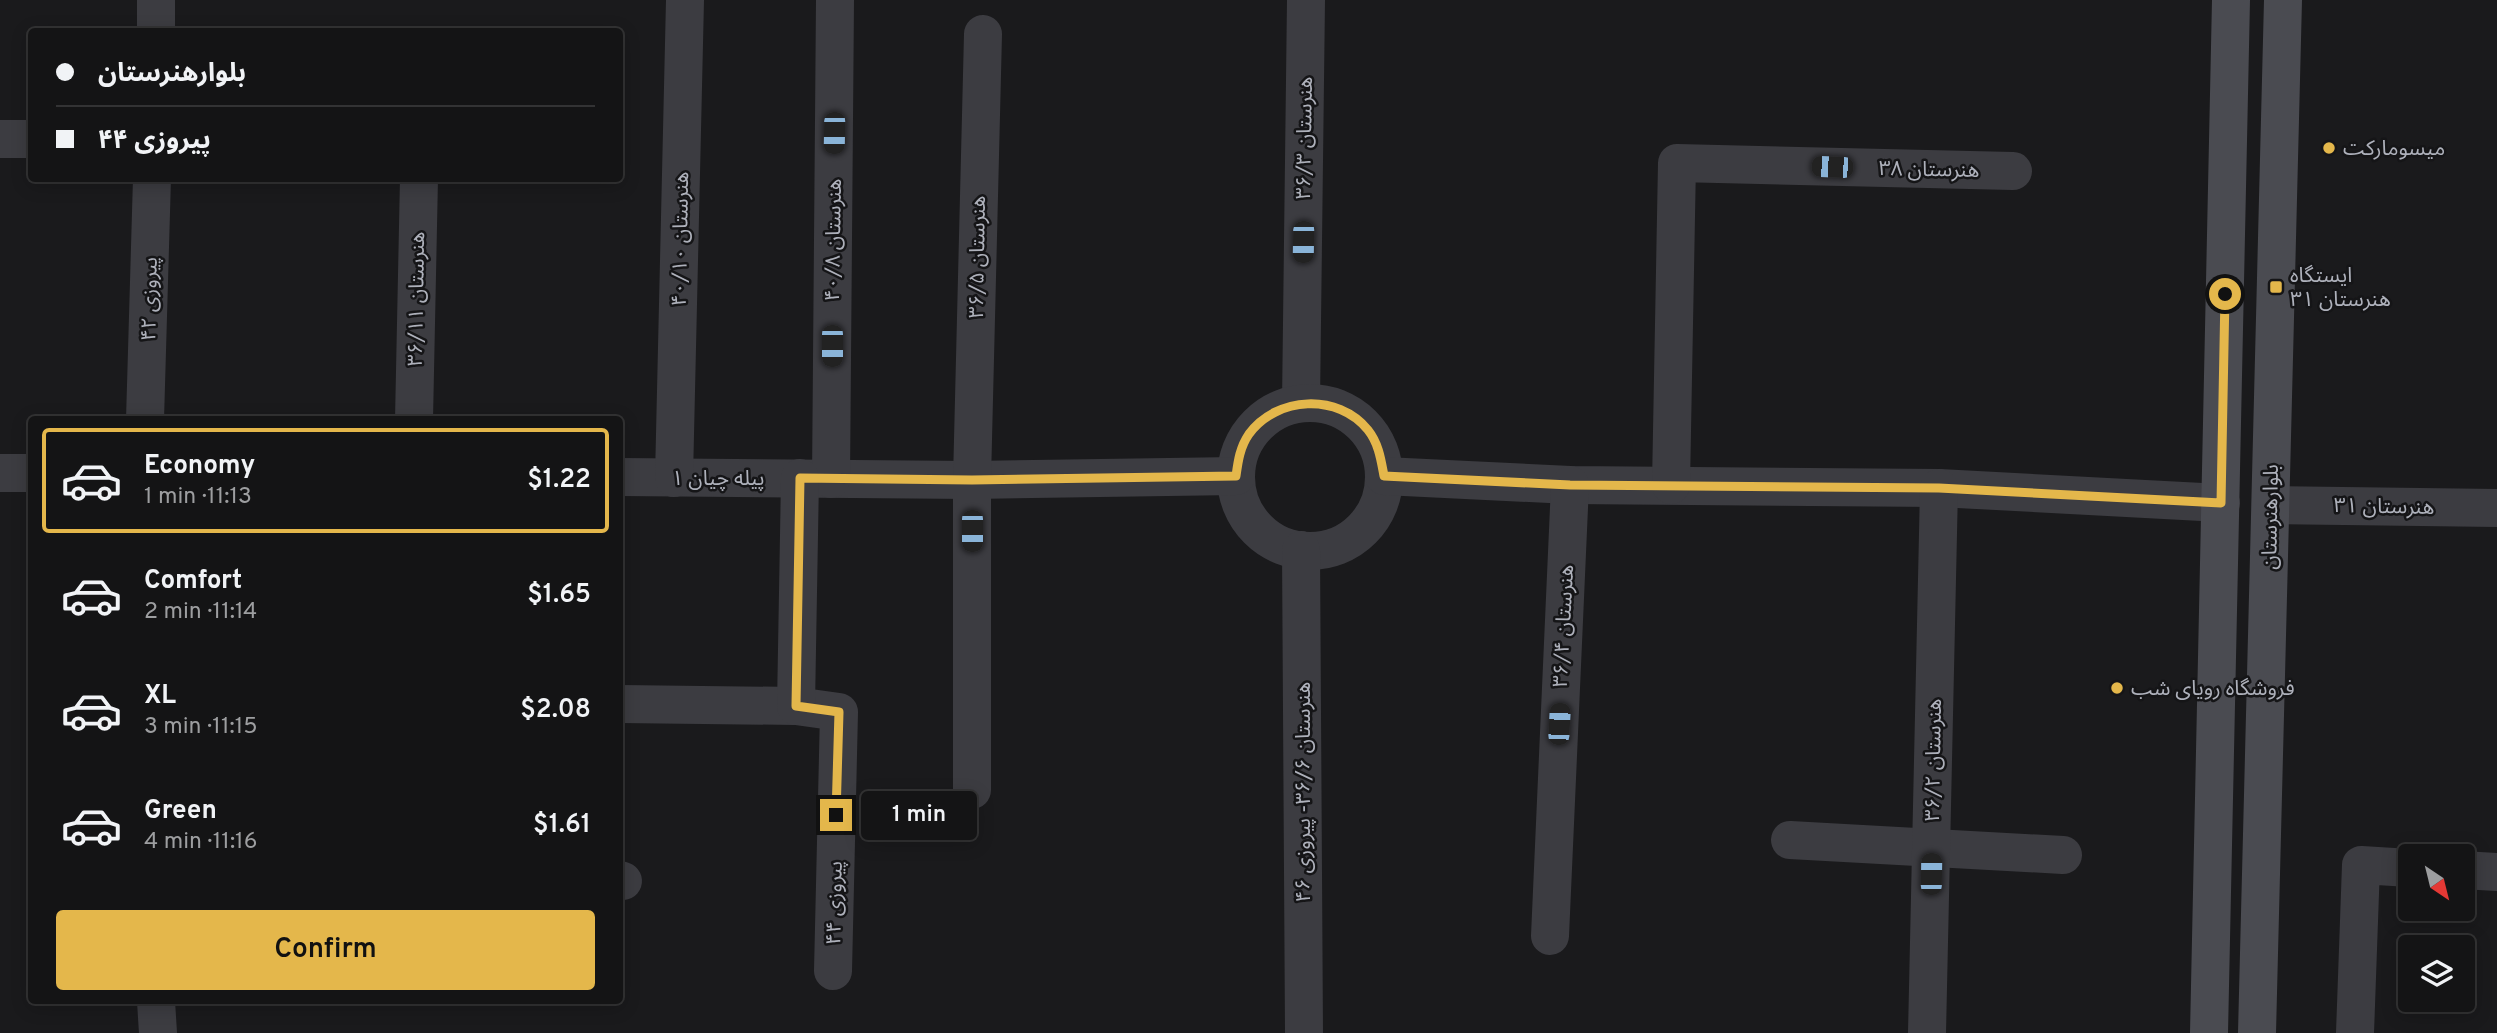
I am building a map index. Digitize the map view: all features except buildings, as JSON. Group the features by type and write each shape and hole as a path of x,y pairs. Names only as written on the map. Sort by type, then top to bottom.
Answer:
{"main road":[{"path":"2209,1033 2231,0"},
{"name":"بلوارهنرستان","path":"2257,1033 2283,0"}],"street":[{"path":"156,0 156,28"},
{"name":"هنرستان ۴۰/۱۰","path":"674,478 685,0"},
{"name":"هنرستان ۴۰/۸","path":"796,706 816,479 835,0"},
{"name":"هنرستان ۳۶/۳","path":"1301,403 1306,0"},
{"name":"هنرستان ۳۶/۵","path":"972,790 972,480 982,34"},
{"path":"0,139 28,139"},
{"name":"هنرستان ۳۸","path":"1671,485 1677,163 2013,171"},
{"name":"پیروزی ۴۲","path":"145,416 152,182"},
{"name":"هنرستان ۳۶/۱۱","path":"414,416 419,182"},
{"path":"1301,403 1326,404 1350,414 1368,430 1380,452 1384,476 1380,501 1368,523 1349,540 1326,549 1301,550 1280,544 1261,533 1247,517 1238,497 1236,476 1239,454 1248,435 1262,419 1301,403"},
{"path":"0,473 28,473"},
{"name":"پیله چیان ۱","path":"623,477 972,480 1236,476"},
{"path":"1384,476 1570,485 1939,488 2221,503"},
{"name":"هنرستان ۳۶/۴","path":"1550,936 1570,485"},
{"name":"هنرستان ۳۶/۲","path":"1927,1033 1939,488"},
{"name":"هنرستان ۳۱","path":"2271,505 2497,508"},
{"name":"هنرستان ۳۶/۶- پیروزی ۴۶","path":"1301,550 1304,1033"},
{"path":"623,704 796,706"},
{"name":"پیروزی ۴۴","path":"796,706 839,712 833,971"},
{"path":"1790,839 2063,855"},
{"path":"2355,1033 2361,865 2398,867"},
{"path":"2475,871 2497,872"},
{"path":"156,1004 158,1033"}],"place":[{"name":"میسومارکت","path":"2329,148"},
{"name":"ایستگاه هنرستان ۳۱","path":"2276,287"},
{"name":"فروشگاه رویای شب","path":"2117,688"}],"route":[{"path":"836,815 839,712 796,706 800,478 972,480 1236,476 1239,454 1248,435 1262,419 1301,403 1326,404 1350,414 1368,430 1380,452 1384,476 1570,485 1939,488 2221,503 2225,294"}]}
